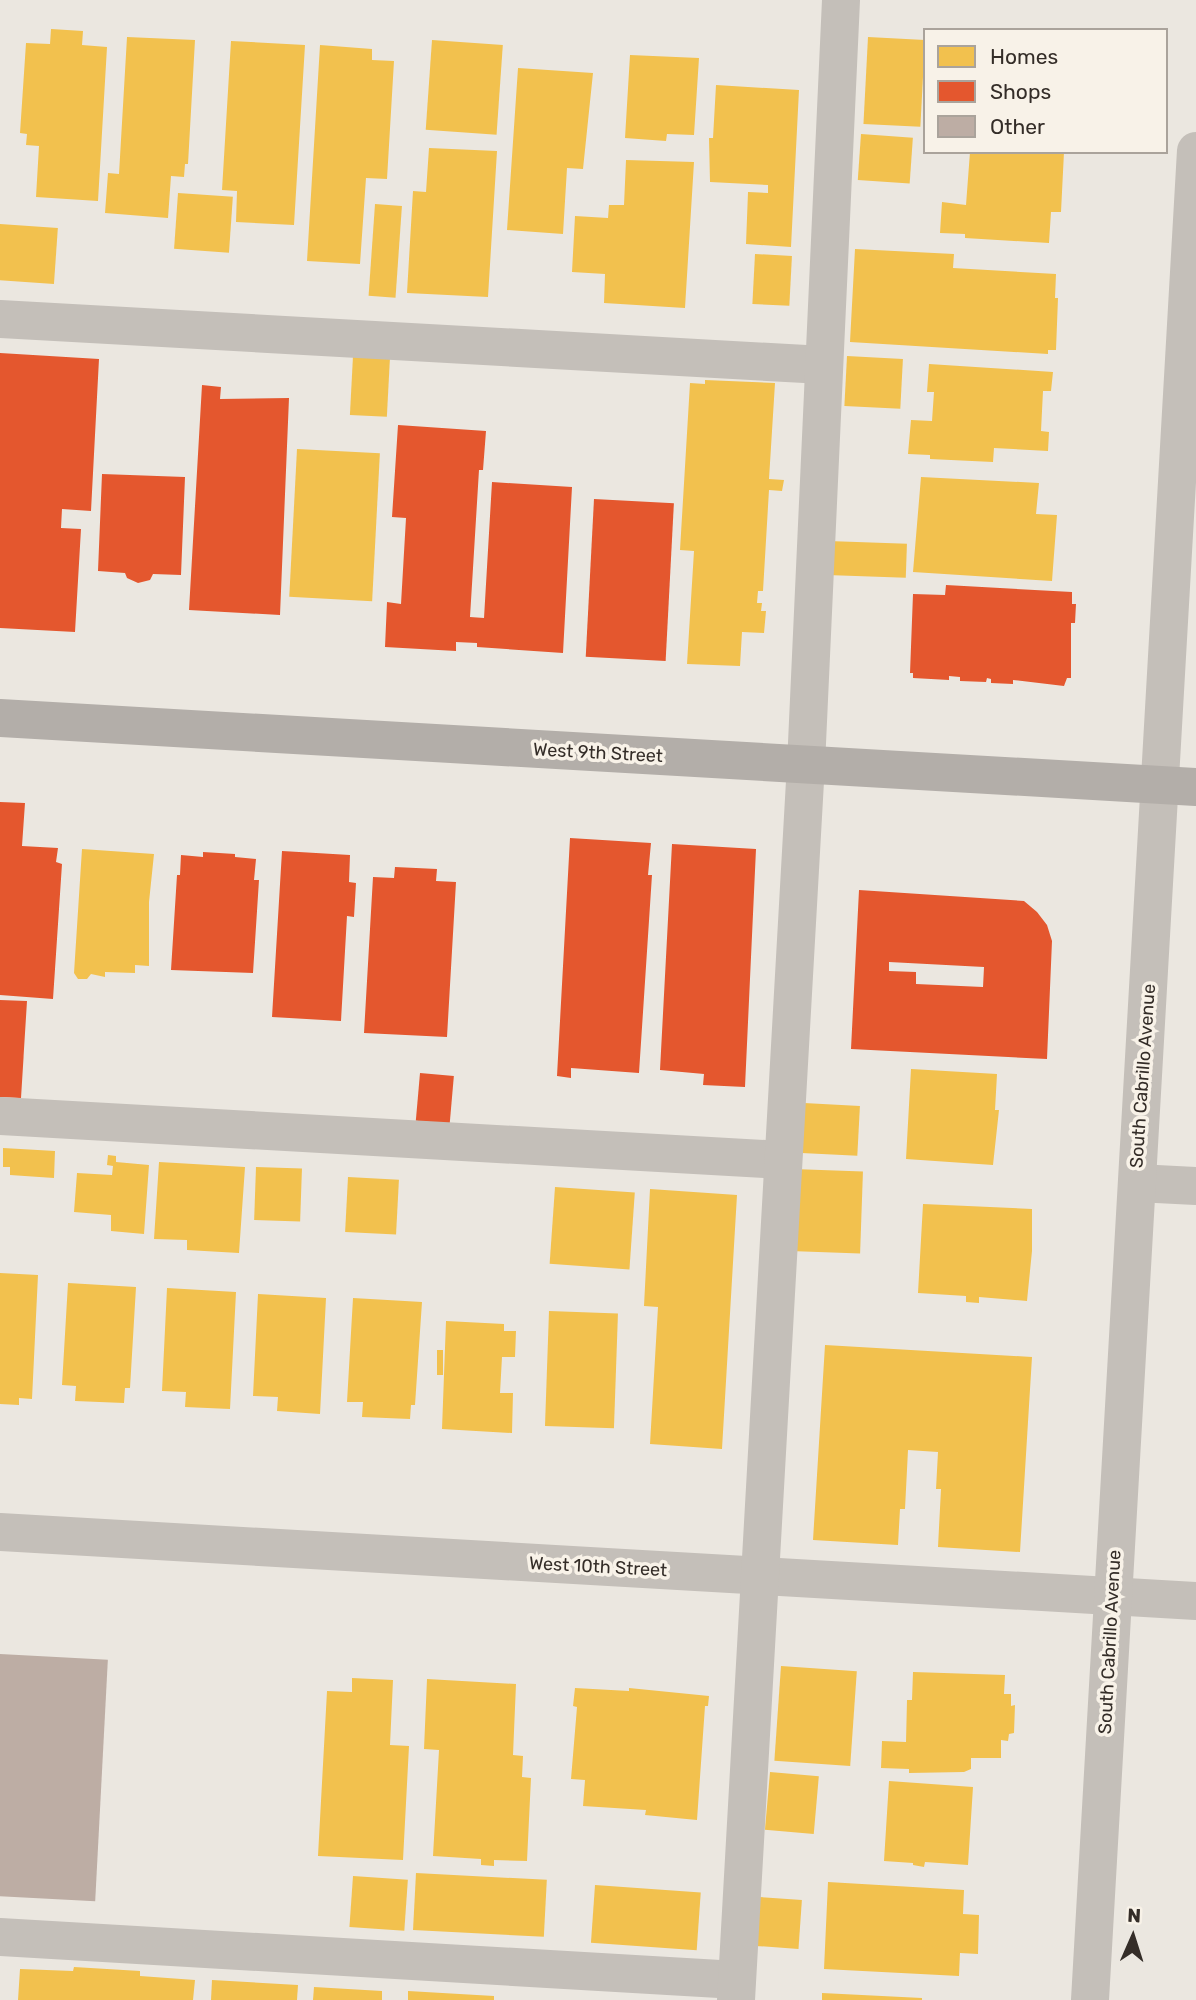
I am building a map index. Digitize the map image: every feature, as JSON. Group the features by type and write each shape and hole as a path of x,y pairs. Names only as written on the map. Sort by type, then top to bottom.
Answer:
{"main road":[{"name":"West 9th Street","path":"0,718 1179,786"}],"street":[{"path":"0,1937 736,1990 806,765 841,0"},
{"name":"South Cabrillo Avenue","path":"1090,2000 1137,1183 1179,786 1196,151"},
{"path":"0,319 824,365"},
{"path":"0,1116 783,1160"},
{"path":"1137,1183 1196,1186"},
{"name":"West 10th Street","path":"0,1532 1196,1601"}],"building: Homes":[{"path":"51,29 83,31 82,45 107,47 98,201 36,197 39,146 26,145 27,134 20,133 26,43 50,44"},
{"path":"127,37 195,40 188,164 185,164 184,177 171,176 168,218 105,213 108,173 119,174"},
{"path":"868,37 923,40 920,127 863,124"},
{"path":"432,40 503,45 497,135 426,130"},
{"path":"231,41 305,45 294,225 236,222 237,191 222,190"},
{"path":"320,45 372,49 372,60 394,61 387,179 366,178 360,264 307,261"},
{"path":"630,55 699,58 694,135 667,134 666,141 625,138"},
{"path":"518,68 593,73 583,169 567,168 563,234 507,230"},
{"path":"716,85 799,90 791,247 746,244 748,192 768,193 768,185 710,182 709,138 713,138"},
{"path":"861,134 913,138 910,184 858,180"},
{"path":"429,148 497,151 488,297 407,293 413,191 426,192"},
{"path":"970,154 1064,154 1061,212 1051,212 1049,243 965,238 965,234 940,233 942,202 966,205"},
{"path":"626,160 694,162 685,308 604,303 605,274 572,272 575,216 608,218 609,205 624,205"},
{"path":"178,193 233,197 229,253 174,249"},
{"path":"375,204 402,206 396,298 369,296"},
{"path":"0,224 58,228 54,284 0,280"},
{"path":"855,249 954,254 953,268 1056,274 1056,350 1048,350 1048,354 850,342"},
{"path":"755,254 792,256 789,306 752,304"},
{"path":"353,356 390,358 387,417 350,415"},
{"path":"847,356 903,359 900,409 844,406"},
{"path":"929,364 1053,372 1051,391 1043,391 1041,431 1049,432 1048,451 994,448 993,462 930,459 930,455 908,454 911,420 932,421 934,392 927,392"},
{"path":"705,380 775,383 769,479 784,480 782,491 769,490 763,591 758,591 757,603 762,603 761,611 766,611 764,633 742,632 740,666 687,664 694,551 680,550 690,383 705,384"},
{"path":"297,449 380,453 372,601 289,597"},
{"path":"921,477 1039,483 1036,514 1057,515 1052,581 913,572"},
{"path":"828,541 907,544 906,578 827,575"},
{"path":"82,849 154,854 149,902 149,966 135,965 135,973 105,972 105,977 91,974 87,979 78,979 74,973"},
{"path":"911,1069 997,1074 995,1110 999,1110 993,1165 906,1159"},
{"path":"804,1103 860,1106 857,1156 801,1153"},
{"path":"3,1148 55,1151 54,1178 10,1175 10,1167 3,1167"},
{"path":"108,1155 116,1156 116,1162 149,1165 144,1234 111,1231 111,1215 74,1212 77,1173 112,1175 113,1166 107,1165"},
{"path":"159,1162 245,1167 239,1253 187,1250 187,1240 154,1239"},
{"path":"256,1167 302,1169 300,1222 254,1220"},
{"path":"793,1169 863,1171 860,1253 790,1251"},
{"path":"348,1177 399,1180 396,1235 345,1232"},
{"path":"555,1187 635,1193 629,1269 550,1264"},
{"path":"650,1189 737,1195 722,1449 650,1444 658,1307 644,1306"},
{"path":"923,1204 1032,1209 1032,1251 1027,1301 979,1297 979,1303 966,1302 966,1296 918,1293"},
{"path":"0,1273 38,1275 32,1399 19,1398 19,1405 0,1404"},
{"path":"68,1283 136,1287 130,1388 125,1388 124,1403 75,1401 76,1386 62,1385"},
{"path":"167,1288 236,1292 230,1409 185,1407 186,1392 162,1391"},
{"path":"258,1294 326,1298 320,1414 277,1411 278,1397 253,1396"},
{"path":"353,1298 422,1302 415,1405 411,1405 410,1419 362,1417 363,1402 347,1402"},
{"path":"549,1311 618,1313 614,1428 545,1426"},
{"path":"446,1321 504,1324 504,1331 516,1331 515,1357 502,1357 500,1393 513,1393 512,1433 442,1429"},
{"path":"825,1345 1032,1357 1020,1552 938,1547 941,1489 936,1489 938,1452 908,1450 905,1509 900,1509 898,1545 813,1540"},
{"path":"437,1350 443,1350 443,1375 437,1375"},
{"path":"781,1666 857,1671 850,1766 774,1761"},
{"path":"913,1672 1005,1675 1004,1694 1011,1694 1011,1706 1015,1705 1014,1733 1009,1734 1008,1741 1001,1740 1001,1758 971,1758 971,1769 964,1772 909,1773 909,1769 881,1768 882,1741 906,1742 907,1700 912,1700"},
{"path":"352,1678 393,1680 390,1745 409,1746 403,1860 318,1856 327,1691 352,1692"},
{"path":"427,1679 516,1684 513,1755 523,1756 522,1777 531,1778 527,1861 494,1860 494,1866 481,1865 481,1859 433,1856 439,1750 424,1749"},
{"path":"575,1688 629,1691 629,1688 709,1696 708,1706 705,1706 697,1820 645,1815 646,1810 583,1806 585,1780 571,1779 577,1707 573,1706"},
{"path":"770,1772 819,1776 814,1834 765,1830"},
{"path":"889,1781 973,1787 968,1865 925,1862 924,1867 913,1863 884,1861"},
{"path":"416,1873 547,1880 544,1937 413,1930"},
{"path":"353,1876 408,1880 404,1931 349,1927"},
{"path":"828,1882 964,1890 963,1914 979,1915 978,1954 960,1953 959,1976 824,1969"},
{"path":"595,1885 701,1892 697,1950 591,1943"},
{"path":"759,1897 802,1900 798,1949 756,1946"},
{"path":"74,1967 140,1971 140,1976 195,1980 193,2000 18,2000 20,1969 73,1971"},
{"path":"212,1980 298,1985 297,2000 211,2000"},
{"path":"314,1987 382,1991 382,2000 313,2000"},
{"path":"408,1991 494,1996 494,2000 408,2000"},
{"path":"822,1993 922,1998 922,2000 822,2000"}],"building: Shops":[{"path":"0,353 99,359 91,511 62,509 61,528 81,529 75,632 0,628"},
{"path":"202,385 221,387 220,399 289,398 280,615 189,610"},
{"path":"398,425 486,431 483,470 479,470 470,617 484,618 492,482 572,487 563,653 477,647 477,643 456,642 456,651 385,647 387,602 401,604 406,518 392,517"},
{"path":"102,474 185,477 181,575 153,574 150,580 138,583 127,578 125,573 98,571"},
{"path":"594,499 674,503 666,661 586,657"},
{"path":"946,585 1072,592 1072,604 1076,604 1075,623 1071,623 1071,678 1067,678 1064,686 1013,680 1013,684 991,683 991,679 987,678 986,682 960,681 960,677 949,676 949,680 913,678 913,673 910,673 913,594 945,595"},
{"path":"0,802 25,803 22,846 58,848 56,862 62,864 53,999 0,995"},
{"path":"570,838 651,843 648,875 652,875 639,1073 571,1068 571,1078 557,1076"},
{"path":"672,844 756,849 745,1087 703,1085 704,1074 660,1070"},
{"path":"282,851 350,855 349,882 356,883 354,917 347,916 341,1021 272,1017"},
{"path":"203,852 235,854 235,857 256,859 254,880 259,880 253,973 171,970 177,875 180,875 181,855 203,857"},
{"path":"395,867 437,869 436,881 456,882 447,1037 364,1033 373,877 394,878"},
{"path":"859,890 1024,901 1047,925 1052,941 1047,1059 851,1049","holes":["889,962 984,967 983,987 916,984 916,972 889,971"]},
{"path":"0,1000 27,1001 21,1098 0,1097"},
{"path":"420,1073 454,1076 450,1124 416,1121"}],"building: Other":[{"path":"0,1654 108,1660 95,1901 0,1896"}]}
